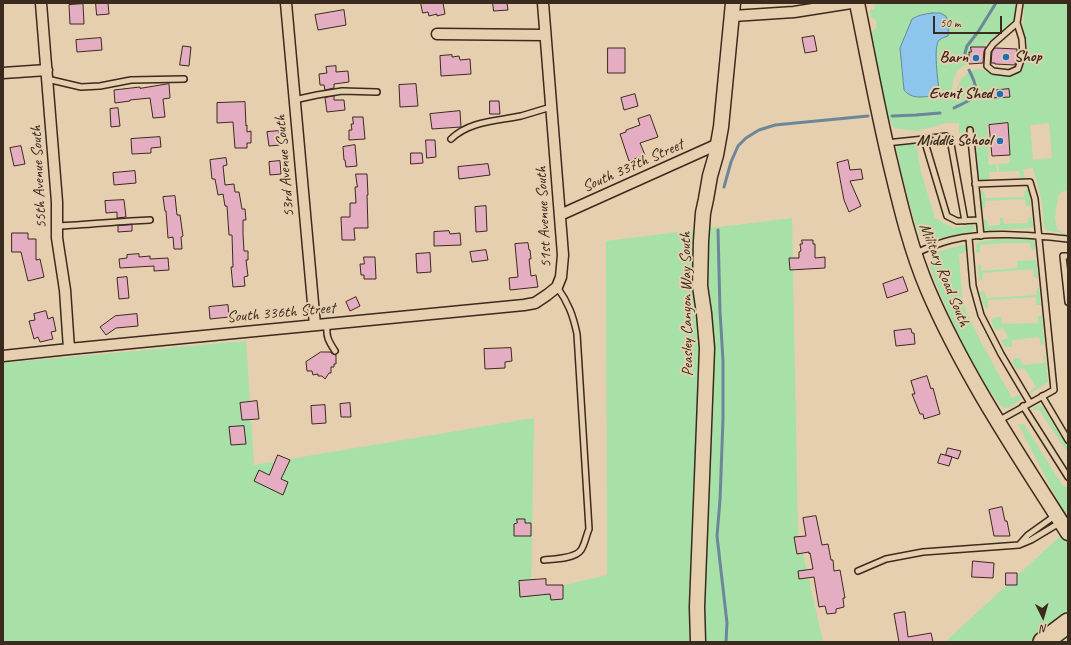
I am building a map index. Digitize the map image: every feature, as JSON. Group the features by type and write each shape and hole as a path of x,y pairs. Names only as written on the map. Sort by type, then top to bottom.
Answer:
{"highway":[{"path":"1043,642 1068,623"}],"street":[{"name":"55th Avenue South","path":"41,3 57,202 57,238 65,290 69,349"},
{"name":"53rd Avenue South","path":"286,3 315,325"},
{"name":"51st Avenue South","path":"543,3 563,255 561,277 557,287"},
{"path":"733,10 794,12 851,3"},
{"name":"Military Road South","path":"857,3 886,143 905,221 915,254 928,288 949,335 998,421 1062,523"},
{"name":"Peasley Canyon Way South","path":"698,642 697,607 707,348 700,286 701,241 703,213 718,144 733,10"},
{"path":"437,34 545,35"},
{"path":"3,73 47,74"},
{"name":"South 337th Street","path":"560,215 718,144"},
{"name":"South 336th Street","path":"3,356 524,305 535,303 557,287"},
{"name":"Peasley Canyon Way South","path":"693,642 697,607"}],"lane":[{"path":"1017,23 993,44 988,51 987,66 994,71 1009,73 1018,69 1023,54 1022,39 1017,23 1020,3"},
{"path":"47,74 65,82 82,87 100,86 131,80 184,79"},
{"path":"294,100 342,91 377,92"},
{"path":"451,139 456,134 470,127 520,116 551,107"},
{"path":"970,130 981,236"},
{"path":"886,143 946,136 950,139 965,221"},
{"path":"924,138 947,216 957,221 979,220"},
{"path":"975,184 1030,182 1035,199 1040,236 1054,390 998,421"},
{"path":"57,226 126,220 150,220"},
{"path":"915,254 952,240 981,236 1016,235 1068,239"},
{"path":"969,238 973,286 981,315 1001,354 1030,403"},
{"path":"1068,256 1063,256 1068,302"},
{"name":"51st Avenue South","path":"544,560 572,557 578,553 584,544 589,529 578,334 574,318 565,298 557,287"},
{"path":"327,324 326,333 329,342 335,351"},
{"path":"1042,396 1068,440"},
{"path":"1023,406 1068,477"},
{"path":"1019,545 1028,535 1062,523"},
{"path":"858,571 886,559 923,552 1019,545 1062,523"}],"green space":[{"path":"1017,3 1016,16 1010,26 995,39 988,41 983,47 971,48 971,52 969,52 969,64 958,70 956,73 952,88 954,93 962,78 972,70 978,69 1006,76 1014,74 1023,66 1027,58 1027,41 1023,31 1024,3 1068,3 1068,191 1061,192 1058,196 1055,219 1057,229 1063,233 1048,231 1044,227 1042,202 1033,168 1023,169 1025,178 1020,178 1019,171 999,172 998,164 1010,163 1008,123 987,125 988,138 986,140 976,141 974,126 966,127 965,133 959,133 959,123 946,123 917,131 894,128 887,115 881,96 871,44 872,32 877,27 876,20 871,17 870,9 874,10 875,4","holes":["912,19 947,22 948,36 939,40 936,50 936,95 915,96 904,90 900,48","1049,123 1052,158 1033,160 1030,125"]},
{"path":"911,143 917,148 921,172 935,218 953,228 974,225 972,232 930,240 923,239 916,227 896,146"},
{"path":"986,143 988,145 988,163 990,165 996,164 997,172 989,172 989,179 981,180 979,178 976,144"},
{"path":"1025,189 1028,189 1031,204 1029,206 1026,206 1025,199 985,201 985,208 984,209 982,207 981,191 984,191 985,198 1024,197"},
{"path":"1028,217 1032,218 1033,226 1031,228 986,230 984,228 984,219 987,220 988,226 1000,225 1000,218 1003,218 1004,224 1028,223"},
{"path":"792,218 798,532 823,642 3,642 3,363 246,341 254,465 534,418 531,593 607,575 606,241"},
{"path":"1000,239 1034,239 1035,250 1031,249 1030,243 1005,243 980,245 980,252 976,252 976,244 978,242"},
{"path":"963,245 966,246 966,250 964,253 959,254 962,296 965,308 982,344 1012,398 1018,395 1021,399 1006,408 1002,407 990,391 987,390 955,328 929,264 931,257 936,252"},
{"path":"1036,260 1038,278 1034,277 1033,269 983,273 982,280 979,280 978,264 981,265 981,271 1017,268 1018,261"},
{"path":"1037,288 1039,288 1041,305 1036,305 1036,297 988,300 988,308 986,308 980,292 984,291 986,298 1036,295"},
{"path":"1038,316 1042,316 1044,344 1041,345 1039,337 1012,340 1012,347 1005,347 1001,341 1008,338 1003,327 996,331 991,321 993,318 999,317 1001,318 1002,324 1038,323"},
{"path":"1043,355 1045,355 1048,382 1031,393 1030,391 1036,387 1024,368 1017,370 1012,362 1014,358 1019,358 1021,359 1022,365 1044,363"},
{"path":"1038,405 1042,406 1068,447 1068,453 1039,410 1033,410 1033,408"},
{"path":"1018,424 1024,424 1062,485 1068,487 1068,520"},
{"path":"1068,529 1068,642 945,642"}],"water":[{"path":"932,13 940,13 946,16 948,26 948,36 939,40 936,50 939,91 936,95 915,97 904,90 900,48 912,19"}],"building":[{"path":"96,3 108,3 109,14 97,15"},
{"path":"421,3 443,3 445,14 429,16 428,12 423,13"},
{"path":"493,3 507,3 508,10 494,11"},
{"path":"83,4 84,24 70,24 69,5"},
{"path":"344,10 346,25 318,30 315,15"},
{"path":"814,36 817,51 805,53 802,38"},
{"path":"101,38 102,50 77,52 76,40"},
{"path":"183,46 191,47 189,66 180,65"},
{"name":"Barn","path":"971,47 986,47 984,51 983,63 969,64 969,52 971,52"},
{"path":"608,48 625,48 625,73 608,73"},
{"name":"Shop","path":"995,48 1017,49 1015,65 991,63 992,52"},
{"path":"452,55 452,57 459,56 460,60 470,59 471,74 441,76 440,56"},
{"path":"336,66 336,72 348,71 349,82 334,84 334,88 325,90 324,85 320,85 319,74 327,73 326,67"},
{"path":"169,84 170,98 163,99 165,117 153,118 150,98 115,103 114,90"},
{"path":"416,84 418,106 400,107 399,85"},
{"name":"Event Shed","path":"1009,89 1010,97 991,98 990,91"},
{"path":"635,94 638,106 624,110 621,98"},
{"path":"334,96 334,100 344,100 345,110 327,112 325,98"},
{"path":"490,101 499,101 500,114 490,114"},
{"path":"245,102 246,126 247,125 247,132 251,131 251,143 247,143 247,148 235,148 233,122 217,123 217,103"},
{"path":"118,108 120,126 111,127 110,109"},
{"path":"460,111 461,127 432,129 430,114"},
{"path":"650,115 658,137 640,143 645,155 629,161 620,134 640,125 638,119"},
{"path":"353,117 363,117 365,139 349,140 349,130 352,130 351,124 353,124"},
{"name":"Middle School","path":"1008,123 1010,155 992,156 989,125"},
{"path":"279,131 280,145 269,146 267,132"},
{"path":"160,137 161,147 151,148 151,153 132,154 131,139"},
{"path":"426,140 435,140 436,157 427,158"},
{"path":"355,145 357,166 346,167 343,147"},
{"path":"21,146 25,164 14,166 10,148"},
{"path":"411,153 422,153 423,163 411,164"},
{"path":"226,158 227,165 223,166 225,185 234,184 235,192 239,192 242,209 245,209 246,220 243,220 243,234 244,251 248,251 248,260 246,260 248,276 244,277 245,286 233,287 231,267 233,267 232,235 229,235 227,206 225,206 223,194 218,195 215,179 212,179 210,160"},
{"path":"848,160 850,170 861,169 863,179 850,181 861,206 849,212 844,200 837,163"},
{"path":"280,161 281,174 270,175 269,162"},
{"path":"488,164 490,175 459,179 458,167"},
{"path":"135,171 136,183 114,185 113,173"},
{"path":"356,174 367,174 368,228 354,228 355,240 342,240 341,217 350,217 350,203 356,203"},
{"path":"175,196 177,215 180,215 183,236 181,237 182,249 174,249 173,237 168,238 166,211 163,197"},
{"path":"124,200 126,217 117,218 117,212 106,213 105,201"},
{"path":"486,206 487,231 476,232 475,207"},
{"path":"132,225 132,231 118,232 118,226"},
{"path":"449,231 450,234 460,233 461,245 434,246 434,232"},
{"path":"12,233 28,233 28,239 36,239 36,260 40,259 44,277 28,281 21,252 12,252"},
{"path":"802,240 813,240 813,244 815,244 815,258 825,257 825,268 790,270 789,258 799,258 799,252 801,251 800,244 802,244"},
{"path":"528,243 531,259 529,259 531,276 536,275 538,287 510,290 509,278 518,277 515,244"},
{"path":"486,250 488,260 472,262 470,252"},
{"path":"430,253 431,272 417,273 416,254"},
{"path":"139,254 139,257 150,256 150,259 168,258 169,270 154,271 154,266 120,268 119,259 127,258 127,255"},
{"path":"364,257 375,257 376,279 364,279 364,275 361,275 360,264 364,264"},
{"path":"127,277 129,298 119,299 117,278"},
{"path":"903,277 908,291 887,298 883,284"},
{"path":"356,297 360,306 350,311 346,302"},
{"path":"228,305 229,317 210,319 209,307"},
{"path":"46,311 48,319 53,317 56,331 51,332 53,339 40,342 38,337 34,339 29,321 35,320 34,314"},
{"path":"137,314 138,326 116,328 106,335 100,327 115,316"},
{"path":"911,329 912,333 914,333 915,344 896,346 894,331"},
{"path":"511,348 512,361 505,362 505,368 485,369 484,349"},
{"path":"321,352 331,352 336,355 336,364 334,364 334,367 331,367 331,373 329,373 325,379 322,376 318,376 318,374 313,375 312,371 307,371 306,362"},
{"path":"927,376 931,389 933,388 940,414 924,419 923,414 920,414 912,394 915,394 911,381"},
{"path":"257,401 259,419 242,420 240,403"},
{"path":"350,403 351,417 341,417 340,404"},
{"path":"325,405 326,423 312,424 311,406"},
{"path":"244,426 246,444 231,445 229,427"},
{"path":"948,448 961,451 958,459 946,455"},
{"path":"941,454 952,457 949,466 938,463"},
{"path":"278,455 290,460 281,479 288,482 283,495 254,481 259,470 269,475"},
{"path":"1002,507 1010,536 994,536 989,510"},
{"path":"816,516 822,545 828,544 831,560 833,560 834,571 840,570 845,598 843,598 844,607 836,609 836,613 827,614 825,606 819,607 814,577 799,579 798,571 813,569 809,552 797,554 794,537 806,536 803,518"},
{"path":"517,519 525,519 525,523 531,523 531,536 514,536 514,524 517,523"},
{"path":"973,561 994,563 993,578 972,577"},
{"path":"1006,573 1017,573 1017,585 1006,585"},
{"path":"546,579 546,585 563,585 563,599 551,600 550,594 520,597 519,581"},
{"path":"905,612 908,637 931,633 933,642 899,642 894,614"}],"waterway":[{"path":"965,59 967,46 978,32 996,3"},
{"path":"954,108 969,101 976,95 975,85 969,70"},
{"path":"892,116 940,113"},
{"path":"724,187 731,162 738,146 746,138 759,130 775,125 868,116"},
{"path":"718,230 723,361 723,419 717,536 727,623 726,642"}],"place":[{"name":"Shop","path":"1006,57"},
{"name":"Barn","path":"976,58"},
{"name":"Event Shed","path":"1000,94"},
{"name":"Middle School","path":"1000,141"}]}
